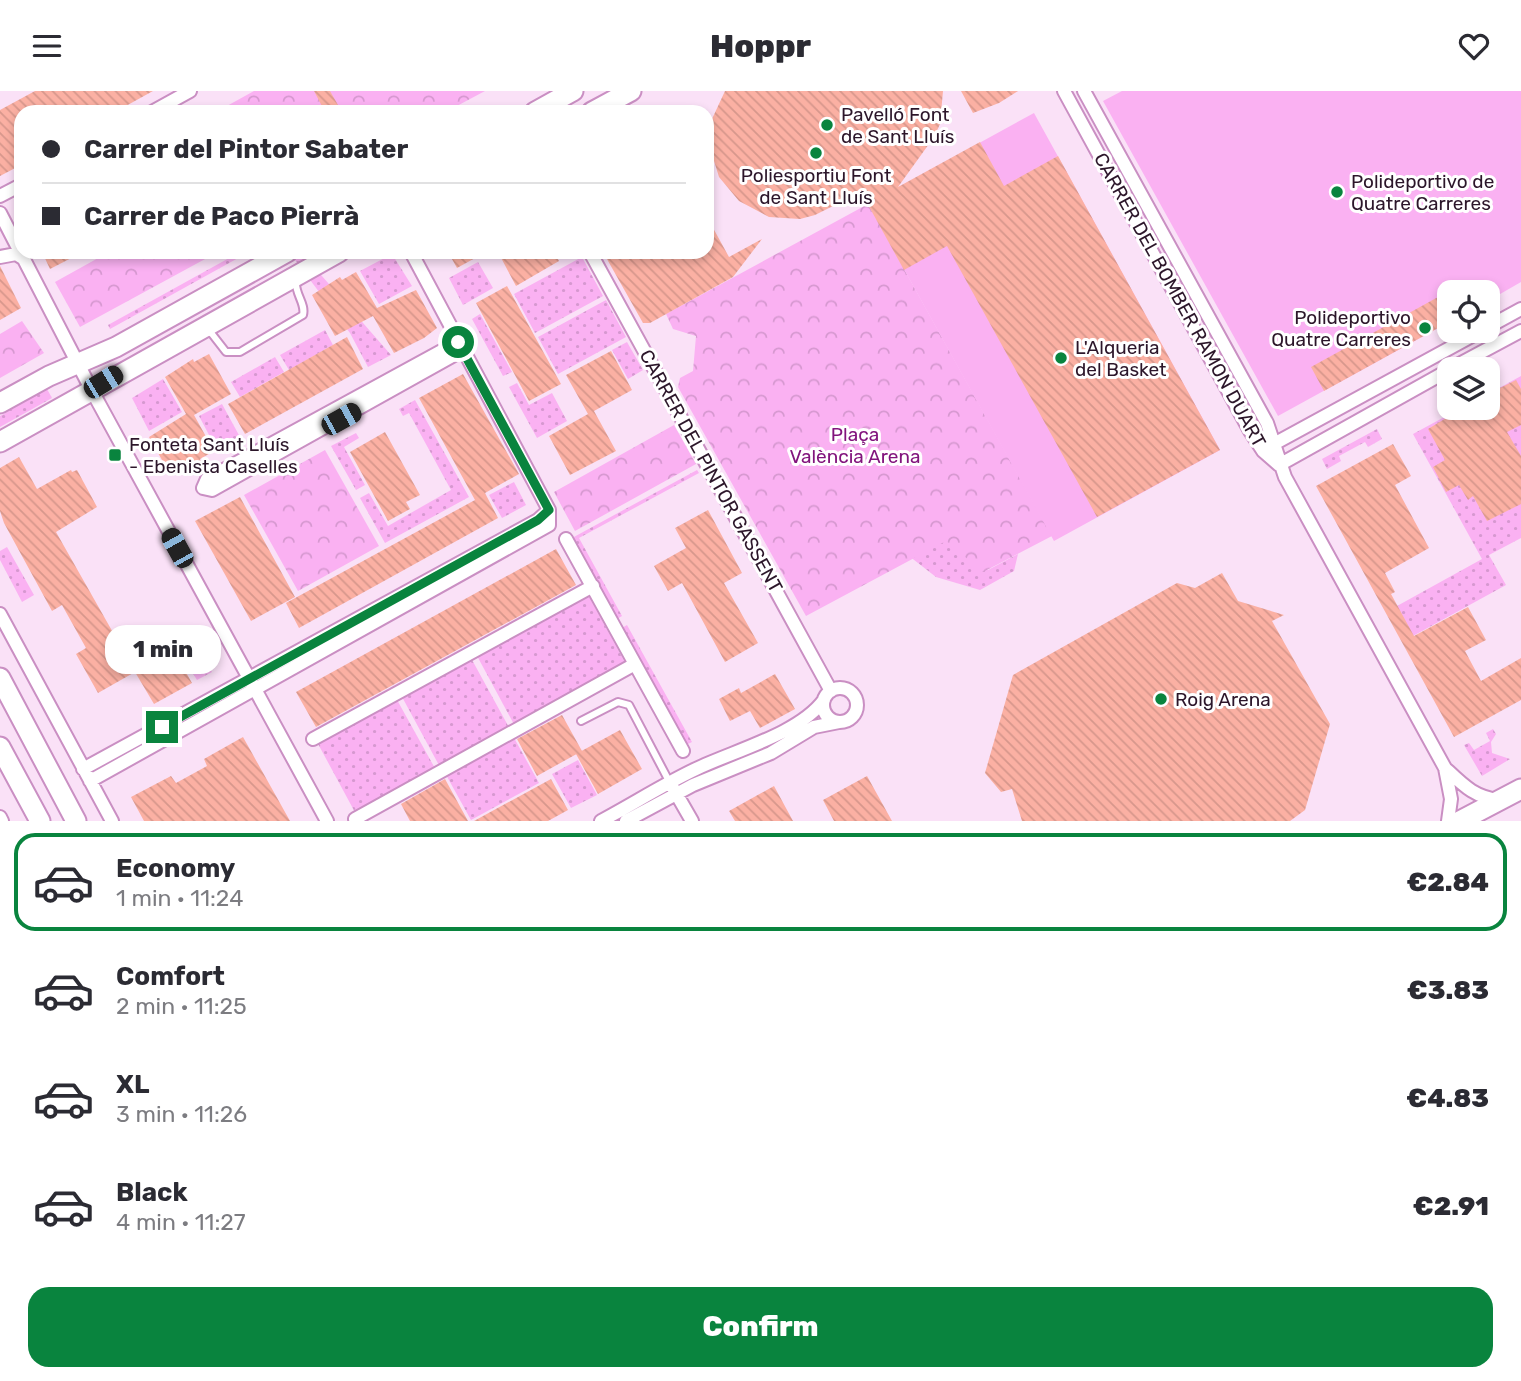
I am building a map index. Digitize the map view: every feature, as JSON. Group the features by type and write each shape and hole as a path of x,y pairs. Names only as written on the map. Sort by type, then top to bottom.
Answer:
{"main road":[{"path":"548,105 573,91"},
{"path":"605,105 631,91"},
{"path":"0,403 78,363 116,347 274,259"},
{"path":"0,442 326,259"},
{"path":"0,678 76,821"},
{"path":"0,747 40,821"},
{"path":"1460,821 1521,789"}],"street":[{"path":"165,105 190,91"},
{"name":"CARRER DEL BOMBER RAMON DUART","path":"1084,91 1276,443 1279,465"},
{"name":"CARRER DEL BOMBER RAMON DUART","path":"1069,93 1264,451 1279,465"},
{"path":"0,212 14,239"},
{"path":"24,259 91,389 327,821"},
{"path":"83,769 252,684 543,531 551,521 546,504 415,259"},
{"name":"CARRER DEL PINTOR GASSENT","path":"594,259 828,695"},
{"path":"1500,320 1521,309"},
{"path":"1474,357 1521,331"},
{"path":"1264,451 1459,343"},
{"path":"460,346 212,490 203,488 206,479 460,346"},
{"path":"1437,377 1279,465 1445,768 1468,790 1488,799 1501,800"},
{"path":"566,539 683,751"},
{"path":"313,739 593,586"},
{"path":"0,614 112,821"},
{"path":"355,819 635,664"},
{"path":"90,781 252,684"},
{"path":"601,821 673,788 766,740 817,709 828,695 846,689 854,695 857,704 855,713 849,719 814,727 771,753 673,788 626,821"},
{"path":"828,695 826,715 839,722"},
{"path":"1445,768 1451,799 1448,821"},
{"path":"673,788 692,821"}],"lane":[{"path":"197,330 212,334 226,352 240,352 303,315 304,307 296,284 302,272"},
{"path":"581,721 618,702 629,705 673,788"}],"green space":[{"path":"254,91 485,91 459,105 229,105"},
{"name":"Polideportivo de Quatre Carreres","path":"1122,91 1521,91 1521,282 1500,294 1500,280 1437,280 1437,329 1278,416 1103,101"},
{"name":"L'Alqueria del Basket","path":"1034,113 1220,450 1054,541 868,204"},
{"name":"Plaça València Arena","path":"868,204 1052,536 983,572 946,541 806,616 678,387 680,378 693,371 696,336 673,329 666,314"},
{"path":"96,259 205,259 80,327 55,282"},
{"path":"227,259 236,259 110,329 108,325"},
{"path":"294,259 307,259 391,355 368,367 350,333"},
{"path":"383,259 395,259 412,286 379,304 360,271"},
{"path":"578,259 583,259 603,296 535,333 514,294"},
{"path":"478,262 493,288 463,305 449,278"},
{"path":"606,300 626,337 558,374 538,337"},
{"path":"480,314 512,372 503,376 472,319"},
{"path":"22,321 44,353 0,378 0,334"},
{"path":"325,330 333,345 289,370 280,355"},
{"path":"627,342 643,370 628,379 612,350"},
{"path":"275,357 284,372 240,397 231,382"},
{"path":"1521,376 1521,538 1489,555 1506,585 1402,642 1397,606 1482,559 1413,434 1439,420 1500,420 1500,387"},
{"path":"163,379 182,412 149,431 132,398"},
{"path":"517,383 529,405 552,393 567,421 537,438 509,387"},
{"path":"47,389 52,398 0,427 0,416"},
{"path":"415,400 469,497 385,543 360,498 369,493 388,526 451,490 409,413 403,416 399,409"},
{"path":"222,404 240,437 217,450 199,416"},
{"path":"674,425 696,464 575,531 554,492"},
{"path":"1377,429 1382,439 1368,447 1365,442 1339,456 1341,461 1327,469 1322,459"},
{"path":"356,433 359,438 344,447 365,485 356,490 331,446"},
{"path":"325,450 379,546 298,591 244,495"},
{"path":"697,470 699,473 579,538 622,616 617,619 572,538"},
{"path":"514,482 526,505 502,518 489,495"},
{"path":"944,533 988,570 1018,554 1014,571 980,590 936,577 909,556"},
{"path":"7,547 34,595 22,602 0,560 0,551"},
{"path":"587,593 627,666 516,728 476,654"},
{"path":"627,625 692,742 686,745 622,628"},
{"path":"190,632 212,672 197,680 192,672 196,665 193,654 180,650 175,641"},
{"path":"471,658 511,731 441,769 401,695"},
{"path":"396,698 437,772 357,816 317,742"},
{"path":"1493,729 1496,734 1491,742 1492,753 1510,759 1482,776 1464,745 1469,743 1474,750 1490,741 1486,733"},
{"path":"513,736 539,783 471,820 445,773"},
{"path":"578,760 597,795 571,808 552,774"}],"building":[{"path":"35,91 153,91 128,105 14,105 14,169 0,176 0,110"},
{"path":"314,91 330,91 338,105 321,105"},
{"name":"L'Alqueria del Basket","path":"725,91 943,91 940,124 934,137 898,187 980,142 1004,186 1058,156 1220,450 1097,517 947,246 904,270 861,192 815,215 800,219 769,217 739,201 719,177 714,161 714,115"},
{"path":"961,91 1018,91 999,103 973,113"},
{"path":"714,230 729,257 762,239 733,277 650,323 643,323 607,259 714,259"},
{"path":"45,259 69,259 50,269"},
{"path":"452,259 473,259 457,268"},
{"path":"502,259 558,259 559,261 516,286"},
{"path":"0,266 21,308 0,320"},
{"path":"356,272 377,308 416,290 437,328 424,338 394,353 373,316 335,336 312,295 340,277 342,280"},
{"path":"507,286 561,384 529,401 476,303"},
{"path":"1437,298 1437,329 1324,391 1311,367"},
{"path":"347,337 363,369 245,434 228,404"},
{"path":"611,351 632,390 594,411 616,451 570,475 549,436 588,414 566,375"},
{"path":"209,354 231,394 194,415 214,451 200,459 201,462 171,476 149,437 186,414 165,377 193,359 194,362"},
{"path":"463,374 519,474 485,493 498,518 299,628 286,603 475,500 419,398"},
{"path":"1516,380 1521,389 1521,425 1507,432 1521,456 1521,504 1487,521 1473,496 1468,500 1459,485 1446,492 1433,467 1445,460 1428,429 1443,420 1500,420 1500,388"},
{"path":"385,432 420,495 406,502 410,509 388,521 350,452"},
{"path":"1393,444 1411,476 1395,485 1429,548 1385,573 1395,592 1391,594 1414,636 1468,607 1486,640 1465,651 1481,681 1521,658 1521,700 1454,737 1316,486"},
{"path":"19,457 37,489 71,470 77,470 97,507 56,532 132,666 170,644 192,683 154,704 135,672 98,693 76,654 86,648 62,605 52,611 4,523 0,511 0,468"},
{"path":"240,497 295,597 251,621 195,521"},
{"path":"708,510 742,573 724,583 758,643 725,662 682,583 668,591 654,566 686,548 675,528"},
{"path":"556,549 576,585 316,727 296,692"},
{"name":"Roig Arena","path":"1222,573 1238,601 1284,615 1272,621 1330,724 1305,810 1290,821 1022,821 1012,789 1001,792 985,773 1013,675 1177,583 1195,588"},
{"path":"775,674 795,709 760,728 750,711 730,721 719,699 739,688 741,693"},
{"path":"562,715 582,751 537,776 517,739"},
{"path":"620,730 642,769 598,794 576,754"},
{"path":"243,737 290,821 144,821 131,797 171,776 176,783 207,766 204,759"},
{"path":"867,776 892,821 834,821 823,800"},
{"path":"445,779 468,821 410,821 401,804"},
{"path":"551,779 568,810 548,821 474,821"},
{"path":"774,786 793,821 735,821 729,811"}],"place":[{"name":"Pavelló Font de Sant Lluís","path":"827,125"},
{"name":"Poliesportiu Font de Sant Lluís","path":"816,153"},
{"name":"Polideportivo de Quatre Carreres","path":"1337,192"},
{"name":"Polideportivo Quatre Carreres","path":"1425,328"},
{"name":"L'Alqueria del Basket","path":"1061,358"},
{"name":"Fonteta Sant Lluís - Ebenista Caselles","path":"115,455"},
{"name":"Roig Arena","path":"1161,699"}],"route":[{"path":"162,727 538,520 549,510 458,342"}]}
